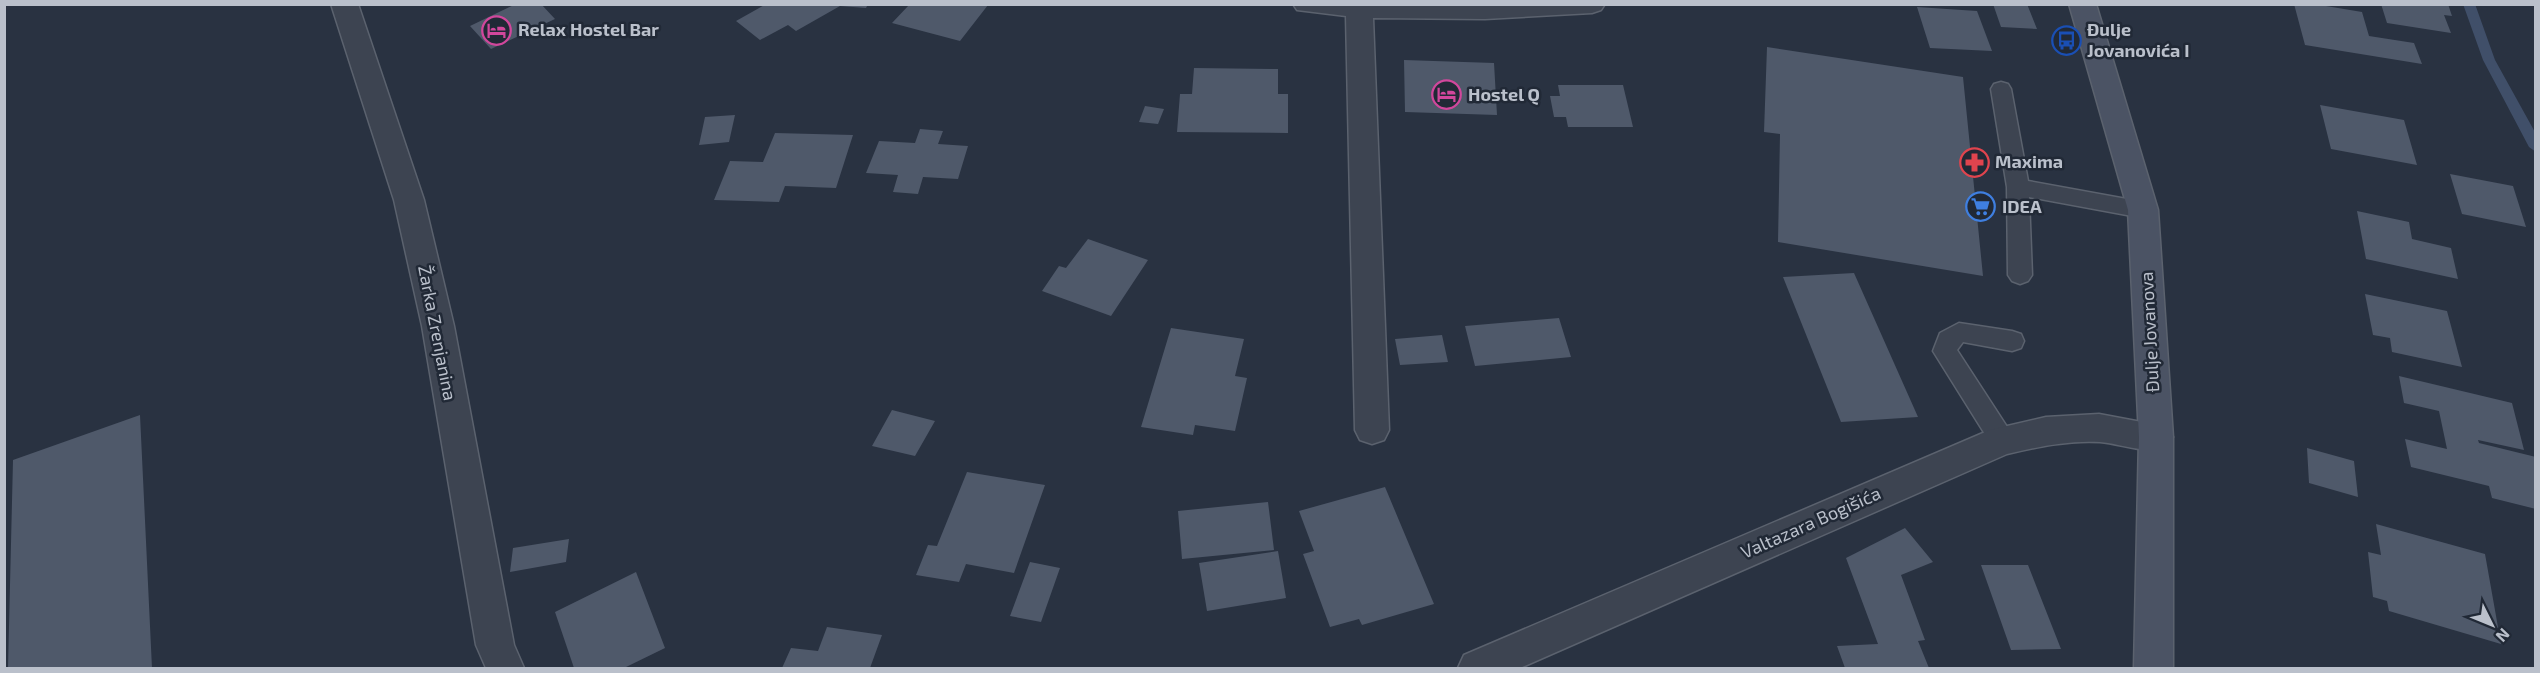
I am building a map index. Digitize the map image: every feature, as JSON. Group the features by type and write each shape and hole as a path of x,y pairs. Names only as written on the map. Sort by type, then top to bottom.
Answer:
{"street":[{"name":"Žarka Zrenjanina","path":"344,4 409,200 438,326 495,645 505,669"},
{"path":"1306,4 1417,12 1592,4"},
{"name":"Đulje Jovanova","path":"2082,4 2143,210 2156,437 2154,669"},
{"path":"1359,9 1372,430"},
{"name":"Valtazara Bogišića","path":"1478,669 2002,440 2046,431 2099,428 2156,437"}],"lane":[{"path":"2001,89 2018,187 2020,275"},
{"path":"2018,187 2143,210"},
{"path":"2002,440 1945,351 1949,340 1959,332 2012,341"}],"building":[{"path":"516,4 541,4 555,19 491,49 470,26"},
{"path":"766,4 868,4 866,8 840,6 796,31 788,25 760,40 736,21"},
{"path":"1993,4 2027,4 2037,29 2001,27"},
{"path":"2294,4 2314,4 2362,12 2369,36 2414,43 2422,64 2305,45"},
{"path":"2381,4 2448,4 2452,16 2444,15 2451,33 2387,23"},
{"path":"909,5 988,5 960,41 892,23"},
{"path":"1917,7 1977,11 1992,51 1930,48"},
{"path":"1767,47 1963,77 1983,276 1778,242 1780,134 1764,132"},
{"path":"1404,60 1494,63 1497,115 1405,112"},
{"path":"1194,68 1278,69 1278,94 1288,94 1288,133 1177,132 1180,94 1192,94"},
{"path":"1558,85 1623,85 1633,127 1568,127 1566,117 1554,117 1550,96 1560,96"},
{"path":"2320,105 2404,120 2417,165 2331,149"},
{"path":"1145,106 1164,109 1158,124 1139,122"},
{"path":"735,115 729,142 699,145 705,117"},
{"path":"920,129 943,131 938,144 968,146 958,179 923,177 918,194 893,192 898,175 866,173 879,141 915,143"},
{"path":"775,133 853,135 836,188 785,186 779,202 714,200 730,161 763,162"},
{"path":"2450,174 2513,186 2526,227 2462,214"},
{"path":"2357,211 2409,222 2412,239 2451,248 2458,279 2366,259"},
{"path":"1088,239 1148,260 1111,316 1042,291 1059,266 1066,268"},
{"path":"1854,273 1918,417 1841,422 1783,277"},
{"path":"2365,294 2447,311 2462,367 2392,352 2390,338 2373,335"},
{"path":"1559,318 1571,357 1475,366 1465,326"},
{"path":"1171,328 1244,339 1235,376 1247,378 1235,431 1195,425 1193,435 1141,427"},
{"path":"1442,335 1448,362 1400,365 1395,339"},
{"path":"2399,376 2512,403 2524,450 2478,440 2479,443 2536,457 2536,509 2492,498 2489,486 2411,467 2405,439 2447,449 2439,411 2404,403"},
{"path":"892,410 935,421 915,456 872,446"},
{"path":"140,415 152,668 8,668 13,460"},
{"path":"2307,448 2354,461 2358,497 2309,483"},
{"path":"967,472 1045,485 1014,573 966,564 959,582 916,575 928,545 937,546"},
{"path":"1385,487 1434,604 1362,625 1359,619 1330,627 1303,554 1314,551 1299,511"},
{"path":"1268,502 1274,550 1182,559 1178,511"},
{"path":"2376,524 2485,554 2501,644 2389,611 2387,601 2373,597 2368,552 2381,555"},
{"path":"1905,528 1933,562 1901,575 1925,640 1918,641 1929,668 1845,668 1837,646 1878,644 1846,558"},
{"path":"569,539 566,562 510,572 513,548"},
{"path":"1278,551 1286,598 1207,611 1199,563"},
{"path":"1030,562 1060,568 1041,622 1010,616"},
{"path":"1981,565 2028,565 2061,649 2011,650"},
{"path":"636,572 665,648 624,668 574,668 555,612"},
{"path":"827,627 882,635 870,668 782,668 791,648 818,651"}],"waterway":[{"path":"2469,4 2489,60 2536,147"}],"place":[{"name":"Relax Hostel Bar","path":"497,30"},
{"name":"Đulje Jovanovića I","path":"2066,40"},
{"name":"Hostel Q","path":"1447,95"},
{"name":"Maxima","path":"1974,162"},
{"name":"IDEA","path":"1981,207"}]}
